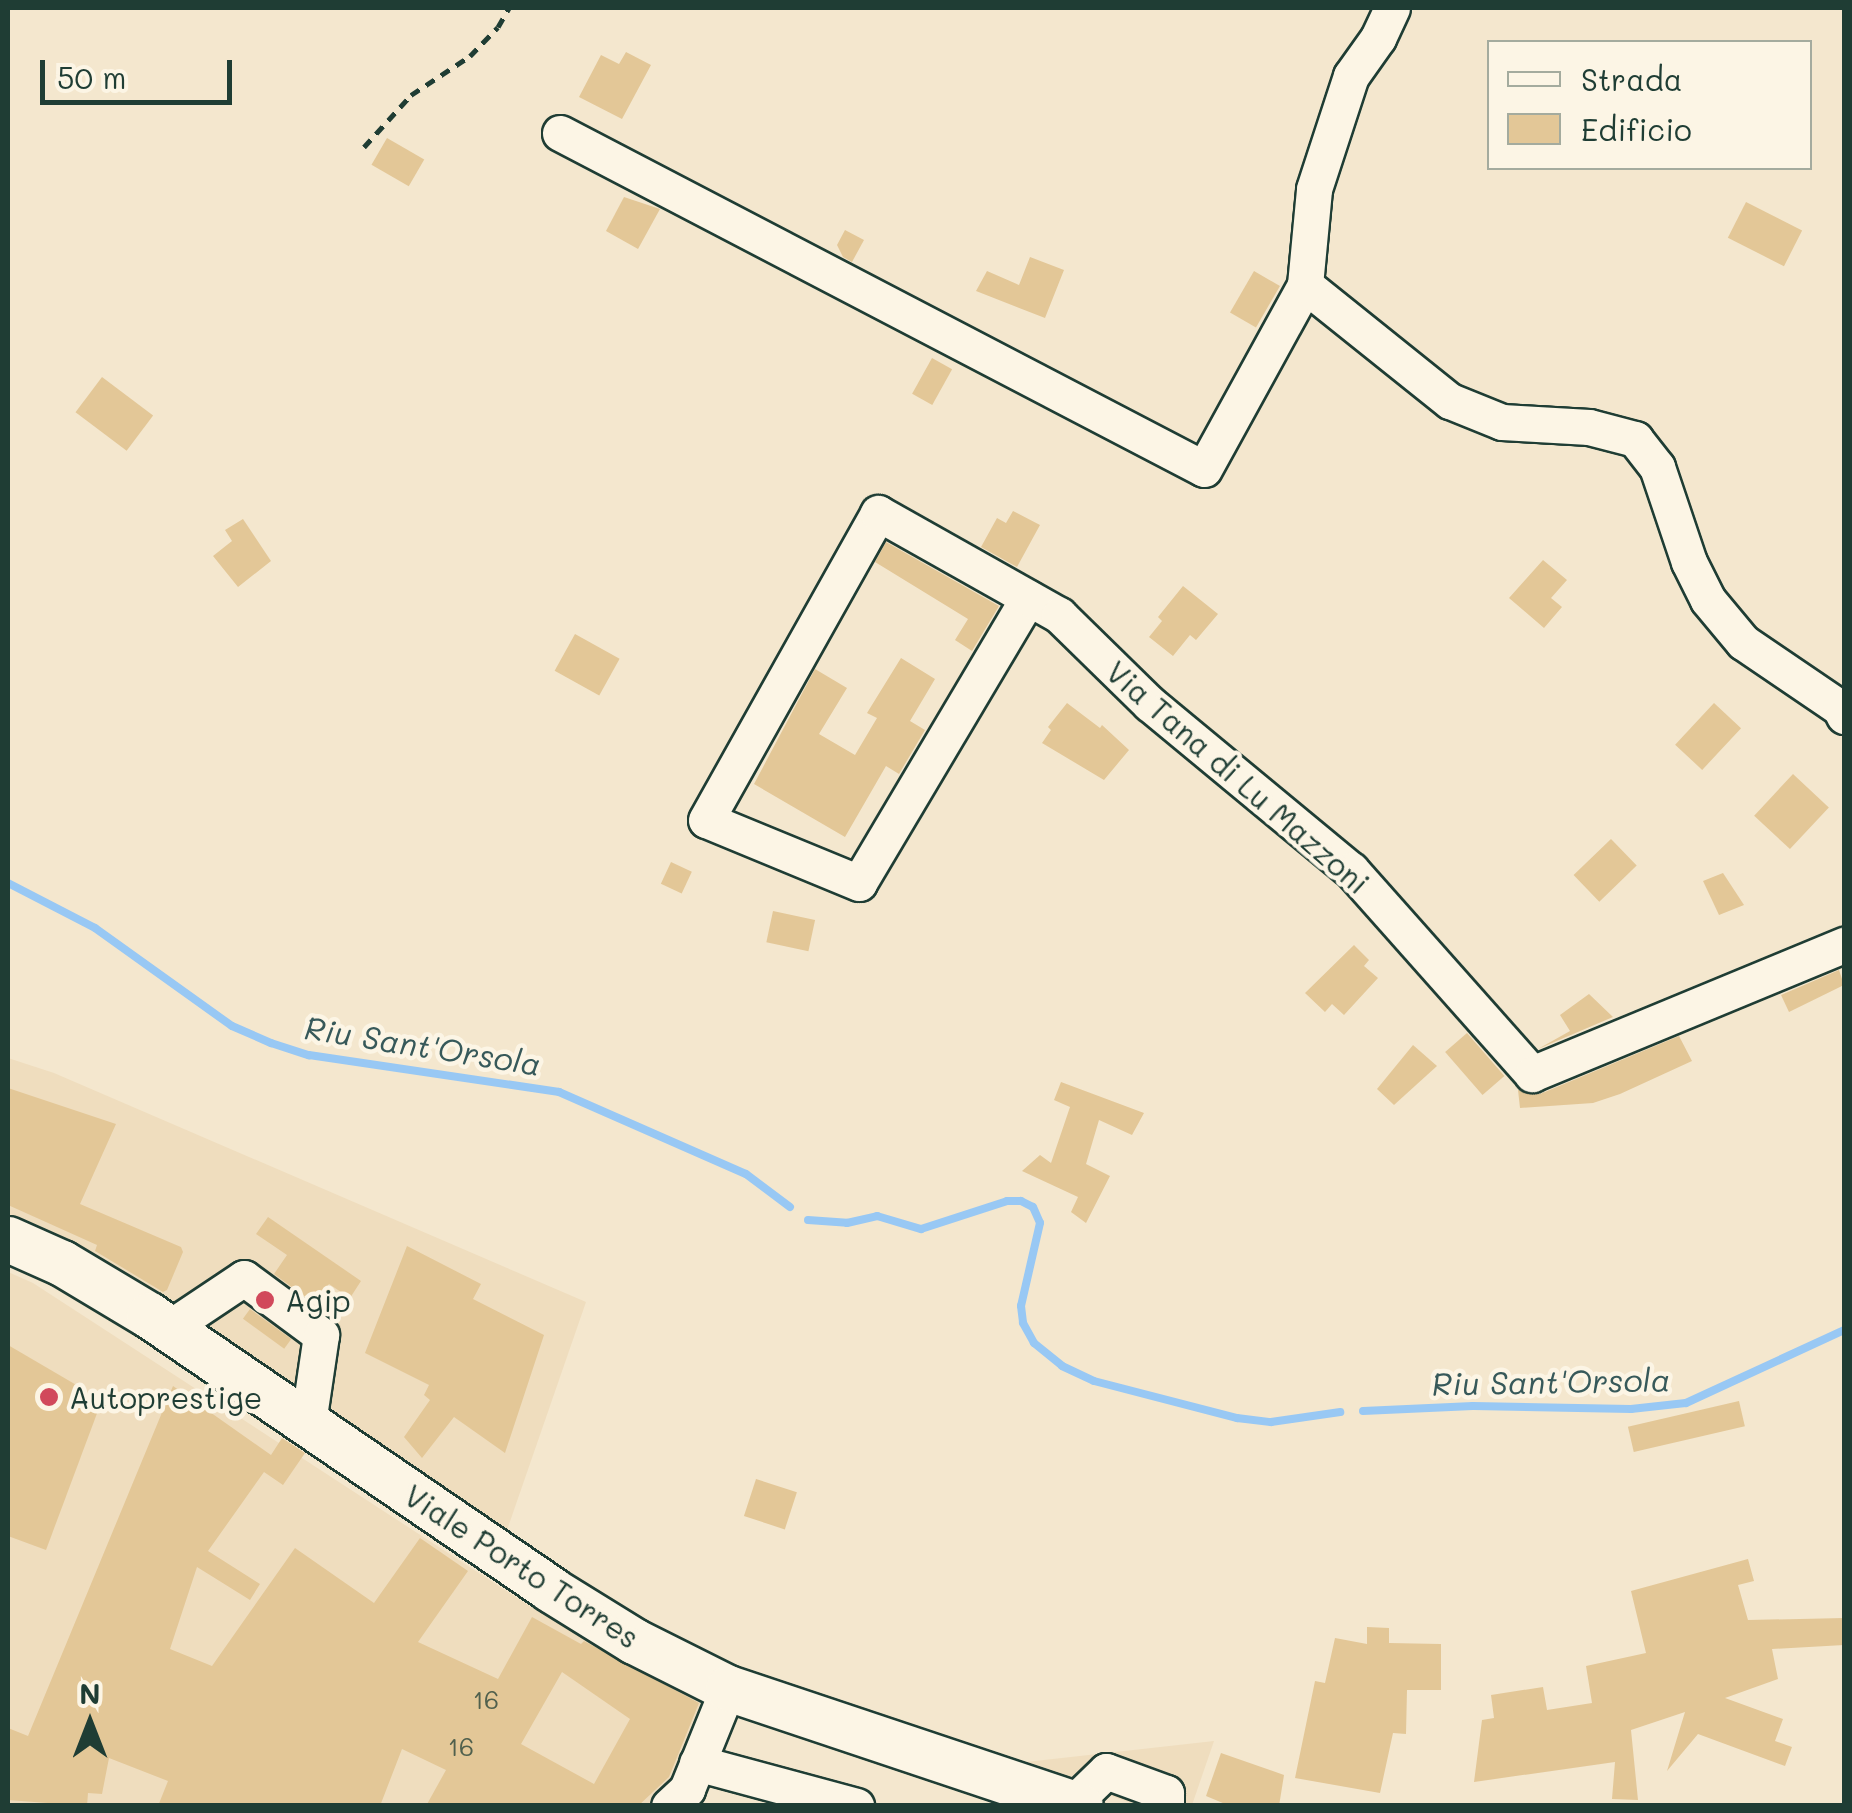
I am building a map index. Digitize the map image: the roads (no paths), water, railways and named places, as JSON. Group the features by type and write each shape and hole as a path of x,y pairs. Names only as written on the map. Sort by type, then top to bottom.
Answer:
{"main road":[{"name":"Viale Porto Torres","path":"8,1239 62,1263 169,1328 550,1589 634,1640 728,1688 1020,1795 1076,1804"}],"street":[{"path":"560,134 1204,468 1306,284 1314,189 1350,76 1378,38 1392,8"},
{"path":"1306,284 1450,401 1502,422 1589,427 1635,439 1658,467 1689,562 1708,600 1742,642 1840,708 1844,716"},
{"name":"Via Tana di Lu Mazzoni","path":"1028,598 859,883 706,820 862,535 878,513 1028,598 1058,615 1150,704 1351,870 1532,1074 1844,944"},
{"path":"169,1328 244,1278 321,1335 308,1423"},
{"path":"672,1805 687,1789 728,1688"},
{"path":"698,1764 856,1806"},
{"path":"1076,1804 1106,1771 1166,1792 1166,1806"}],"waterway":[{"name":"Riu Sant'Orsola","path":"8,883 95,928 232,1026 271,1043 309,1055 559,1092 746,1174 790,1207"},
{"name":"Riu Sant'Orsola","path":"808,1220 847,1223 877,1216 921,1229 1007,1201 1021,1201 1033,1207 1040,1223 1021,1306 1023,1323 1034,1343 1062,1366 1094,1381 1237,1418 1271,1422 1340,1412"},
{"name":"Riu Sant'Orsola","path":"1363,1411 1473,1406 1631,1409 1686,1403 1844,1330"}],"place":[{"name":"Agip","path":"265,1300"},
{"name":"Autoprestige","path":"49,1397"}]}
